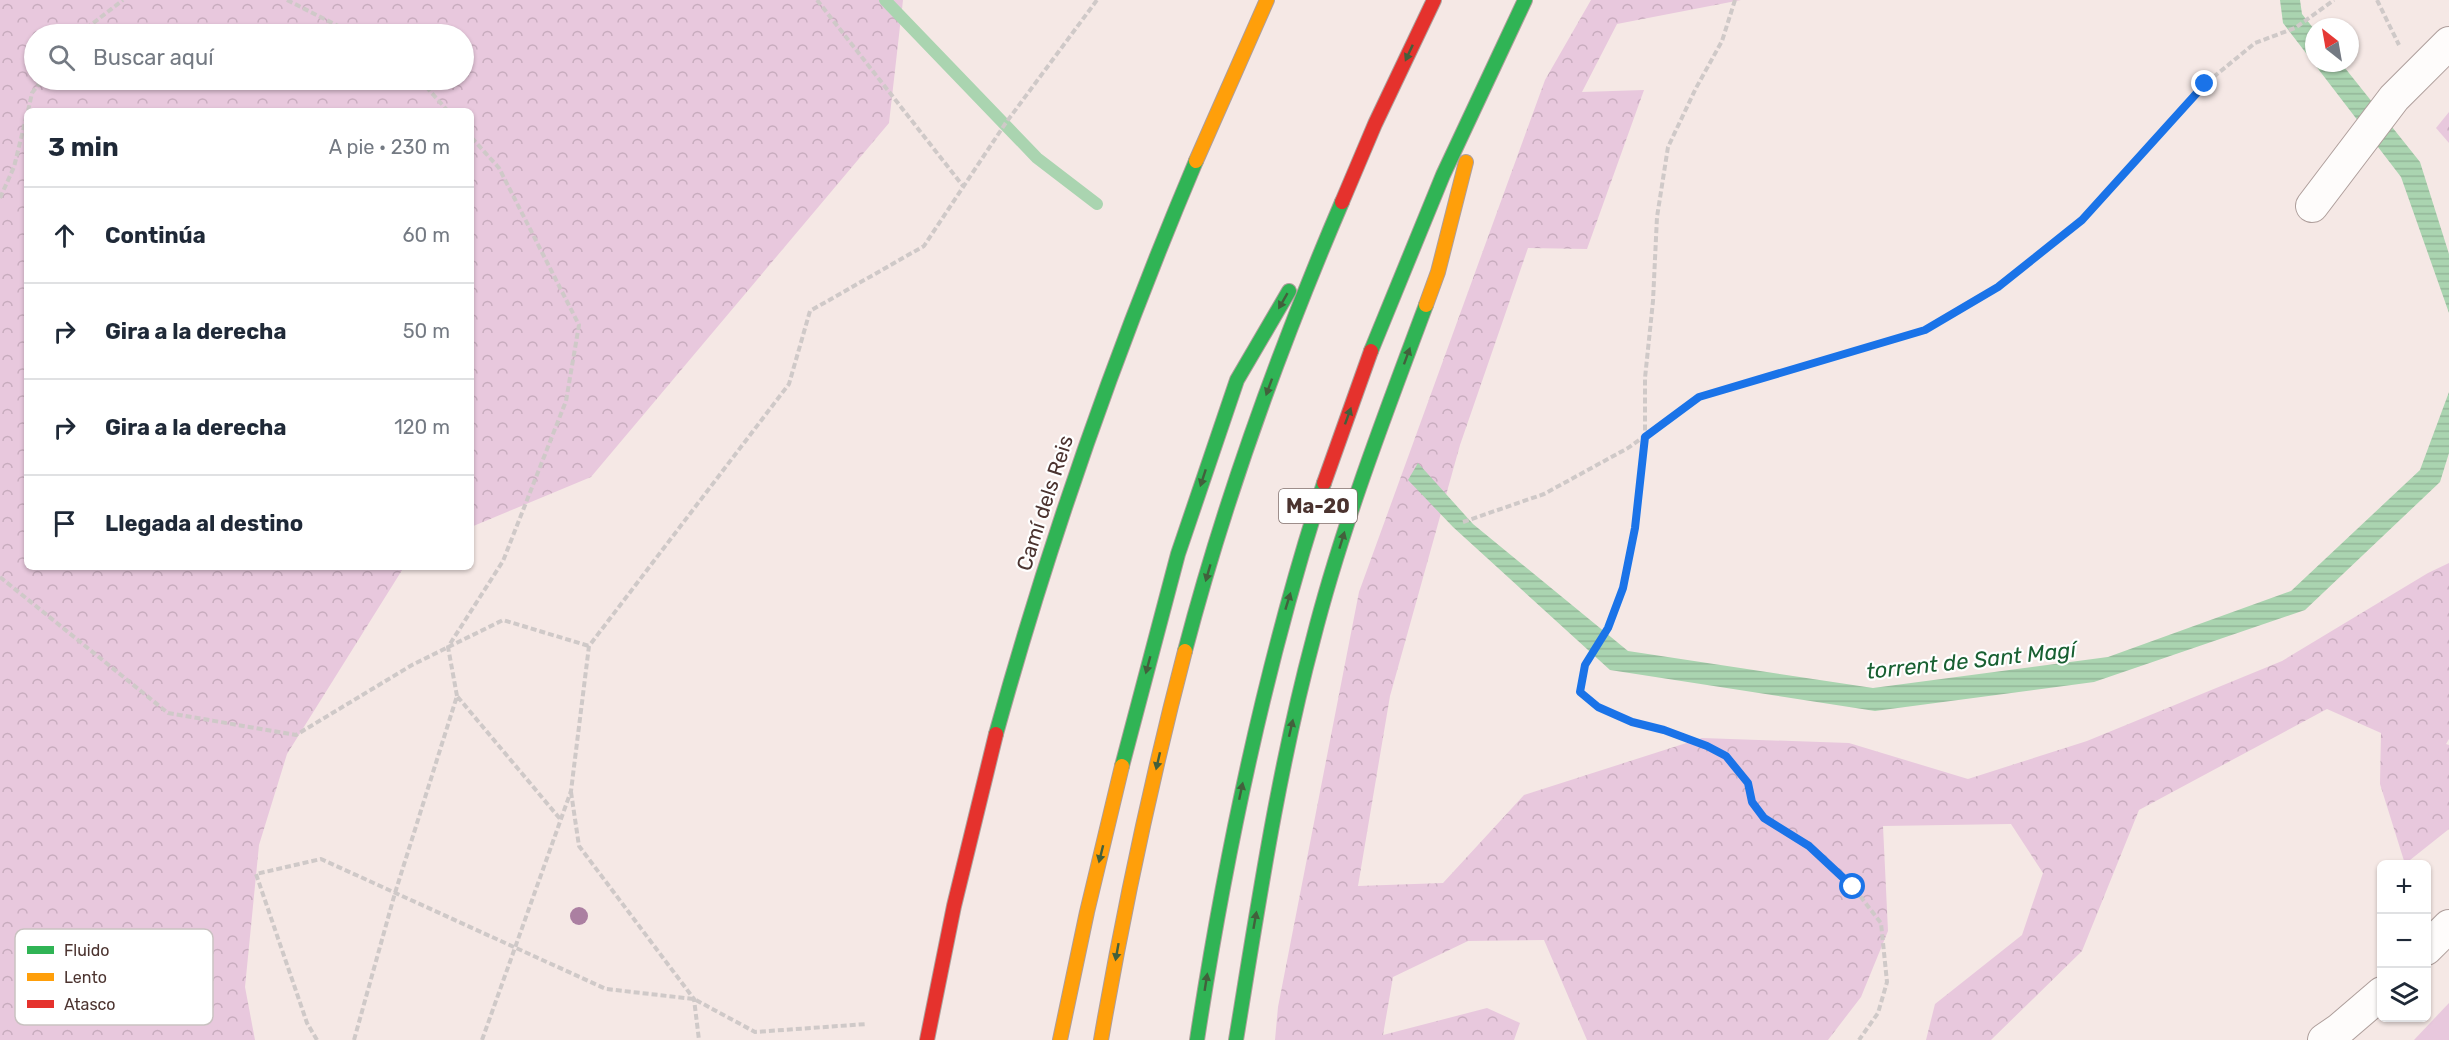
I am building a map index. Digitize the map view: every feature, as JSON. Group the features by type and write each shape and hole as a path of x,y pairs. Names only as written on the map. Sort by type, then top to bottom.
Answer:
{"main road":[{"name":"Camí dels Reis","path":"927,1040 964,857 1025,634 1063,512 1141,293 1196,159 1268,0"},
{"path":"1101,1040 1139,844 1184,654 1240,468 1306,287 1344,196 1434,0"},
{"name":"Ma-20","path":"1197,1040 1236,814 1280,626 1331,465 1407,259 1487,76 1525,0"},
{"path":"1236,1040 1273,814 1313,639 1371,452 1438,272 1487,76"},
{"path":"1060,1040 1087,912 1130,732 1178,554 1209,461 1237,380 1344,196"}],"street":[{"path":"2312,206 2394,98 2449,43"},
{"path":"2431,945 2449,926"},
{"path":"2324,1040 2377,997"}],"path":[{"path":"92,24 123,0"},
{"path":"287,0 334,24"},
{"path":"817,0 963,186"},
{"path":"482,1040 571,791 589,645 789,384 810,311 924,246 1005,124 1097,0"},
{"path":"1735,0 1722,41 1696,88 1668,147 1657,217 1653,301 1645,378 1645,437 1635,528 1623,588 1608,628 1585,665 1580,692 1598,707 1632,722 1664,730 1707,746 1726,756 1748,783 1752,802 1764,818 1809,846 1853,887 1881,922 1887,982 1878,1013 1859,1040"},
{"path":"1463,522 1544,494 1628,448 1699,397 1925,330 1998,287 2082,220 2205,84 2255,43 2295,28 2334,0"},
{"path":"28,108 35,90"},
{"path":"429,90 445,108"},
{"path":"0,198 14,167 24,125"},
{"path":"354,1040 395,893 457,696 448,647 503,561 566,401 579,325 499,168 474,140"},
{"path":"0,577 168,713 296,735 412,665 503,620 589,645"},
{"path":"457,696 561,820"},
{"path":"571,791 579,846 694,999 699,1040"},
{"path":"317,1040 307,1023 256,874 321,859 606,989 694,999 755,1032 867,1024"}],"green space":[{"path":"0,0 903,0 889,123 591,477 474,526 474,108 24,108 24,570 402,570 287,754 259,845 245,987 255,1040 0,1040"},
{"path":"1591,0 1741,0 1617,24 1582,92 1644,90 1587,249 1528,248 1460,445 1390,696 1358,886 1443,883 1524,795 1702,738 1849,743 1968,779 2087,741 2282,661 2428,573 2449,563 2449,739 2446,744 2449,745 2449,829 2410,860 2404,860 2380,784 2381,733 2327,709 2139,810 2082,951 1991,1040 1926,1040 1935,1004 2022,935 2043,873 2011,824 1883,826 1888,931 1861,997 1828,1040 1587,1040 1544,940 1468,941 1393,977 1383,1035 1487,1008 1520,1023 1514,1040 1275,1040 1278,1007 1359,592 1545,80"},
{"path":"2449,112 2449,143 2436,128"},
{"path":"2449,1003 2449,1040 2414,1040"}],"shaded area":[{"path":"2280,0 2300,0 2302,14 2305,18 2305,52 2283,23"},
{"path":"2321,72 2348,72 2420,162 2449,254 2449,313 2401,177"},
{"path":"2449,392 2449,453 2440,482 2305,610 2094,682 1875,711 1610,670 1453,527 1408,480 1418,463 1473,524 1628,651 1873,688 2108,657 2291,591 2420,470"}],"waterway":[{"name":"torrent de Sant Magí","path":"885,0 1037,158 1097,204"}],"traffic: fast":[{"path":"1371,351 1443,175 1525,0"},
{"path":"996,734 1039,588 1087,444 1139,302 1196,161"},
{"path":"1185,651 1218,537 1255,424 1342,202"},
{"path":"1122,766 1178,554 1237,380 1289,291"},
{"path":"1236,1040 1279,789 1313,640 1351,513 1426,305"},
{"path":"1197,1040 1208,969 1249,759 1283,620 1324,483"}],"traffic: slow":[{"path":"1196,161 1267,0"},
{"path":"1426,305 1438,272 1466,162"},
{"path":"1101,1040 1139,845 1185,651"},
{"path":"1060,1040 1087,912 1122,766"}],"traffic: jam":[{"path":"1342,202 1375,124 1434,0"},
{"path":"1324,483 1371,351"},
{"path":"927,1040 954,906 996,734"}],"route":[{"path":"1853,887 1809,846 1764,818 1752,802 1748,783 1726,756 1707,746 1664,730 1632,722 1598,707 1580,692 1585,665 1608,628 1623,588 1635,528 1645,437 1699,397 1925,330 1998,287 2082,220 2205,84"}]}
